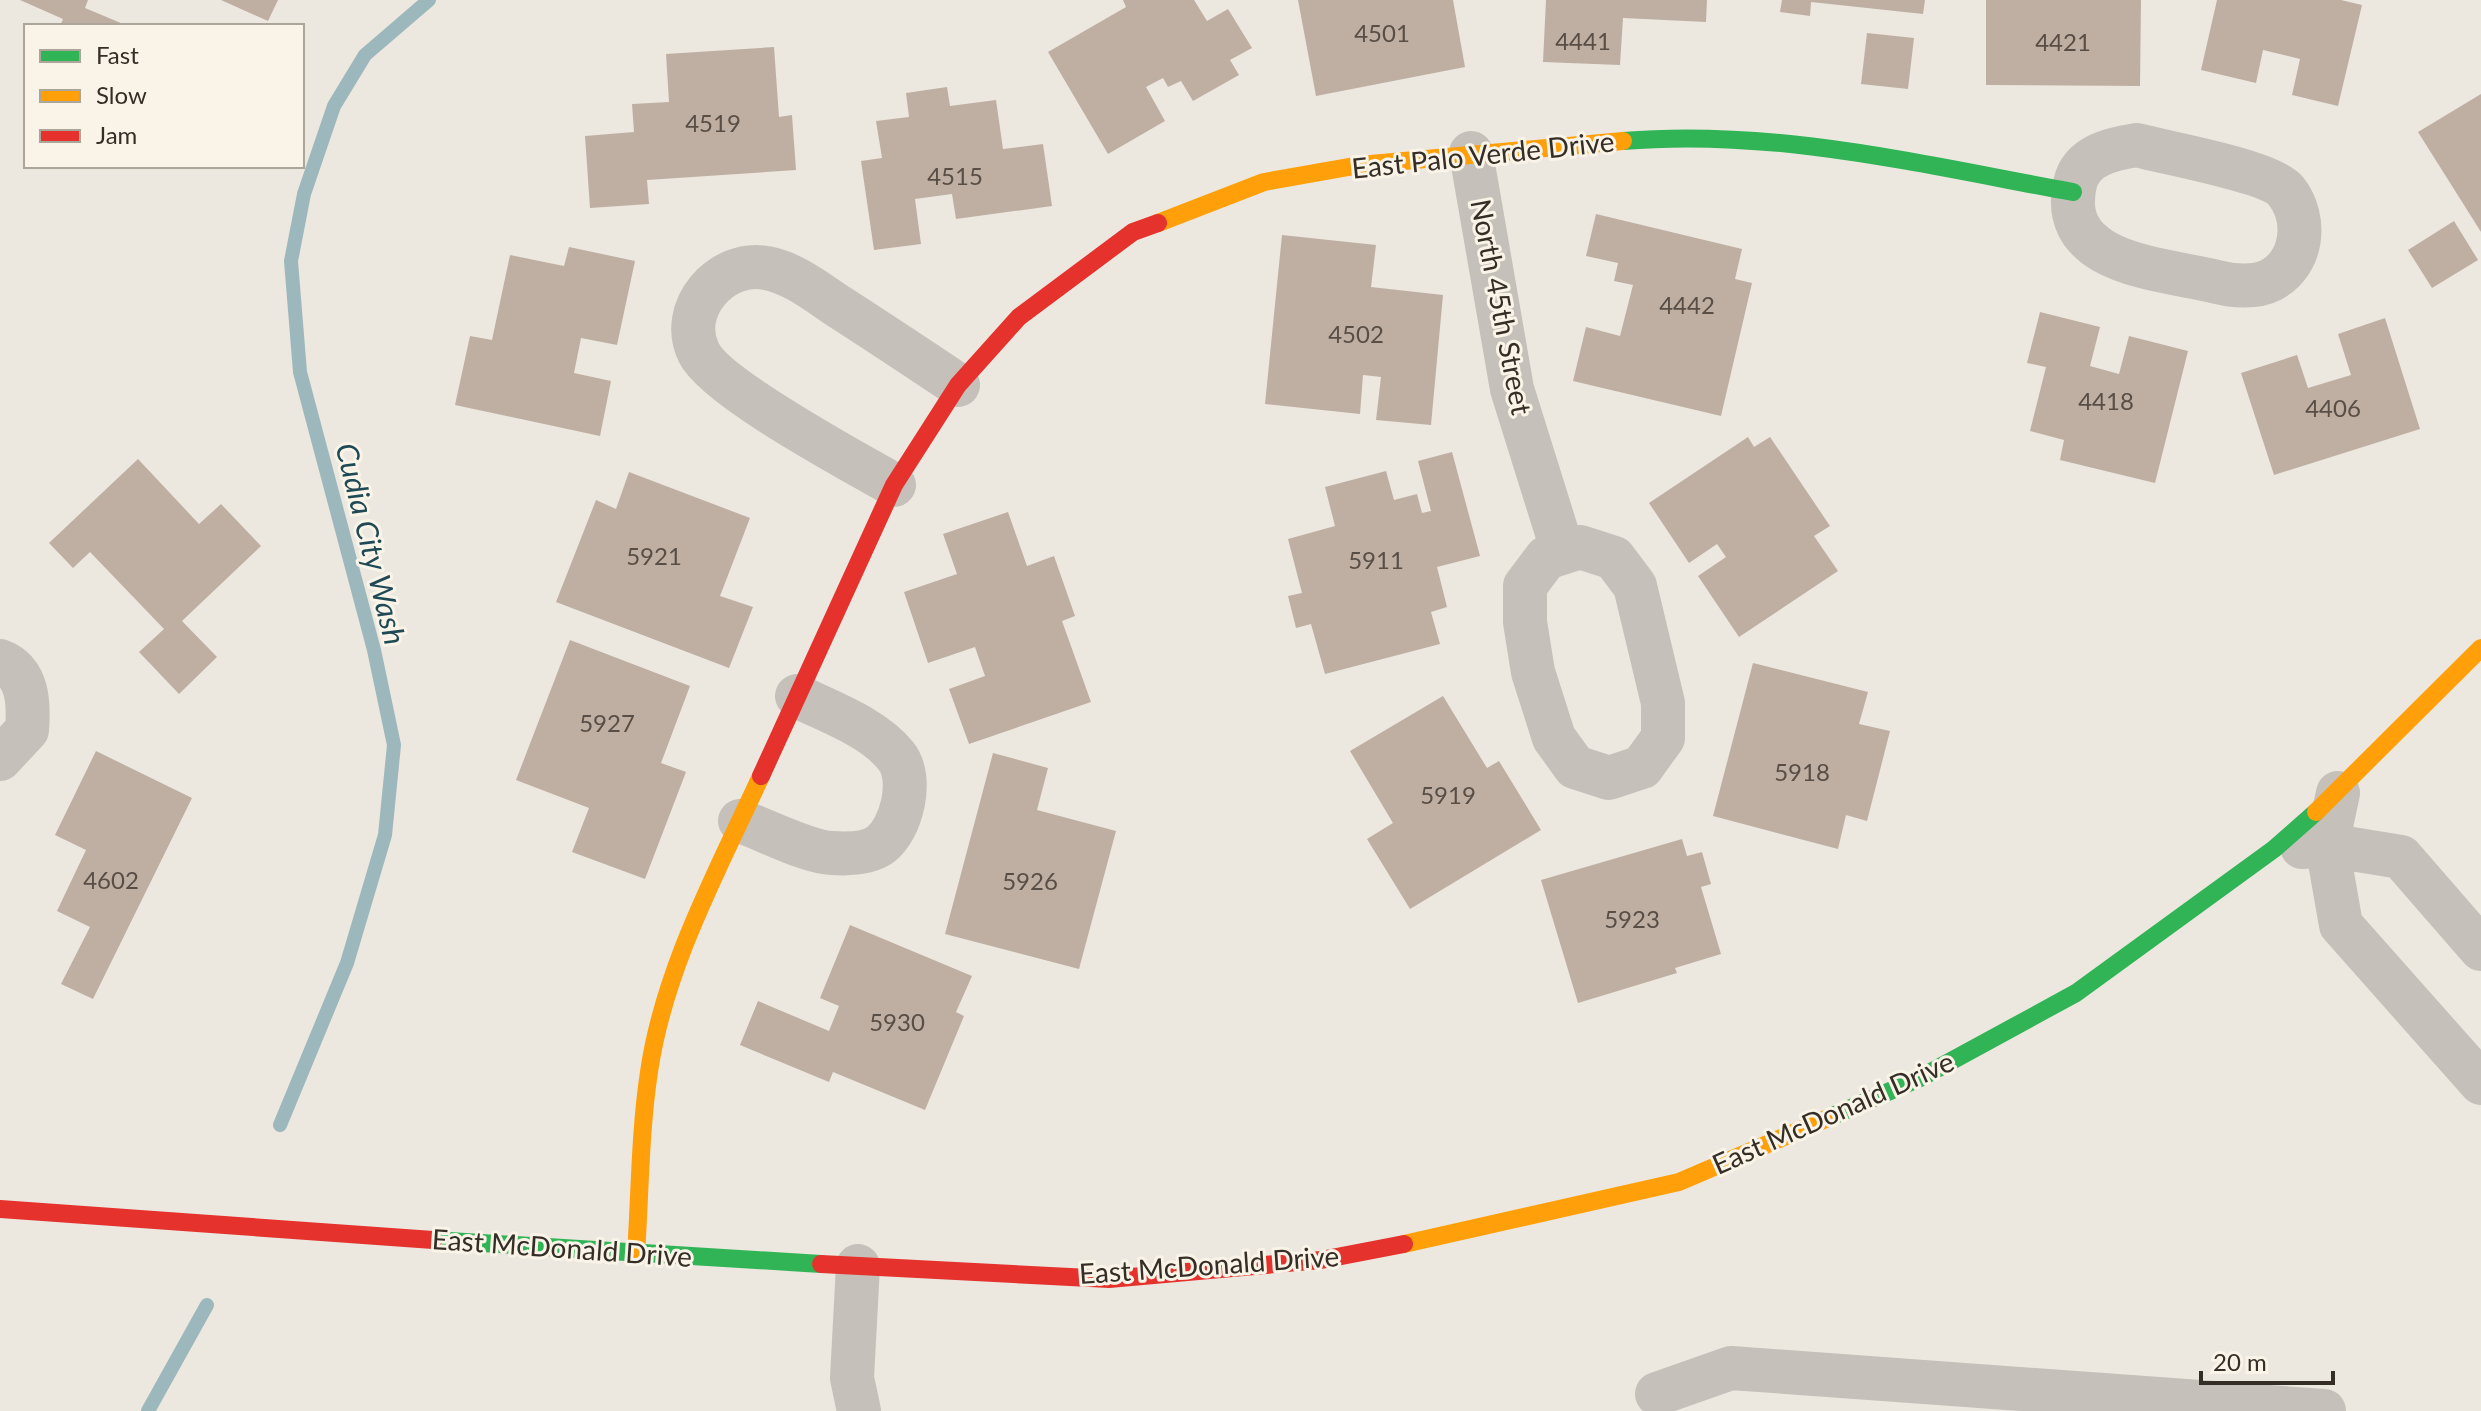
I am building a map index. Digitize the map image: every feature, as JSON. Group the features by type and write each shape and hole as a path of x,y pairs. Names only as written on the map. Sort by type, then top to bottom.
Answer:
{"main road":[{"name":"East Palo Verde Drive","path":"636,1254 649,1071 665,1003 696,918 894,485 958,385 1019,317 1133,232 1264,182 1360,165 1673,137 1743,138 1817,146 2073,192"},
{"name":"East McDonald Drive","path":"0,1209 636,1254 1109,1279 1321,1260 1496,1226 1679,1182 1920,1078 2076,993 2274,849 2338,793 2481,648"}],"street":[{"path":"2137,145 2254,173 2285,190 2301,222 2295,256 2270,281 2235,286 2118,258 2086,242 2070,210 2073,192 2076,176 2102,151 2137,145"},
{"name":"North 45th Street","path":"1471,153 1512,389 1563,552"},
{"path":"894,485 726,383 699,353 693,330 696,309 707,290 733,269 765,267 796,278 958,385"},
{"path":"1580,547 1614,558 1635,586 1663,703 1663,738 1642,767 1609,778 1575,767 1554,738 1533,672 1525,622 1525,586 1546,558 1563,552 1580,547"},
{"path":"0,661 10,665 29,695 27,730 0,759"},
{"path":"740,821 829,854 860,853 881,845 900,817 905,788 898,757 868,732 797,696"},
{"path":"2338,793 2327,845 2341,925 2481,1083"},
{"path":"2274,849 2327,845 2401,857 2481,949"},
{"path":"858,1266 852,1378 859,1411"},
{"path":"1657,1394 1731,1368 2324,1411"}],"building":[{"path":"20,0 88,0 85,8 123,24 61,24 63,19"},
{"path":"221,0 278,0 268,21"},
{"path":"1123,0 1194,0 1207,21 1228,9 1252,48 1230,60 1239,75 1193,101 1181,81 1168,87 1163,78 1146,87 1165,121 1108,154 1048,52 1126,7"},
{"path":"1298,0 1453,0 1465,67 1316,96"},
{"path":"1546,0 1707,0 1706,22 1623,18 1620,65 1543,62"},
{"path":"1782,0 1925,0 1923,14 1811,2 1810,16 1780,12"},
{"path":"1986,0 2141,0 2140,86 1986,85"},
{"path":"2217,0 2341,0 2362,5 2338,106 2292,95 2300,59 2263,50 2256,83 2201,70"},
{"path":"1867,33 1914,38 1908,89 1861,84"},
{"path":"774,47 779,117 792,115 796,170 647,180 649,204 590,208 585,136 634,132 632,104 669,102 666,54"},
{"path":"947,87 950,106 996,100 1003,149 1043,144 1052,206 956,219 952,194 915,199 921,244 874,250 861,161 882,158 876,121 909,117 906,93"},
{"path":"2481,94 2481,232 2418,132"},
{"path":"1596,214 1742,249 1735,279 1752,283 1721,416 1573,381 1586,327 1620,336 1633,285 1614,281 1618,263 1586,256"},
{"path":"2454,221 2478,260 2432,288 2408,250"},
{"path":"1282,235 1376,245 1371,287 1443,295 1431,425 1376,420 1381,377 1363,375 1360,414 1265,404"},
{"path":"569,247 635,261 617,345 581,338 574,373 611,381 600,436 455,405 470,336 492,340 510,255 564,266"},
{"path":"2040,312 2100,327 2090,366 2119,374 2129,336 2188,351 2155,483 2060,460 2064,440 2030,431 2046,367 2027,363"},
{"path":"2385,318 2420,429 2274,475 2241,373 2297,355 2308,388 2351,375 2338,334"},
{"path":"1748,437 1754,447 1770,437 1830,526 1814,536 1838,571 1739,637 1698,576 1726,557 1717,544 1689,563 1649,503"},
{"path":"1452,452 1480,556 1437,567 1447,607 1431,612 1440,644 1325,674 1311,624 1296,628 1288,596 1302,593 1288,539 1335,526 1325,487 1386,471 1394,500 1417,494 1422,513 1431,511 1418,461"},
{"path":"138,459 199,524 221,504 261,546 182,621 217,657 179,694 139,652 164,629 90,552 73,568 49,543"},
{"path":"629,472 750,518 720,596 753,607 729,668 556,602 596,500 616,509"},
{"path":"1008,512 1027,566 1054,556 1075,616 1062,621 1091,702 969,744 949,689 985,676 975,647 928,663 904,592 957,574 943,534"},
{"path":"570,640 690,686 661,763 686,772 645,879 572,852 589,808 516,780"},
{"path":"1753,663 1868,692 1859,724 1890,731 1867,821 1846,815 1838,849 1713,816"},
{"path":"1443,696 1487,768 1499,761 1541,830 1410,909 1367,839 1393,823 1350,751"},
{"path":"96,751 192,798 93,999 61,984 90,927 57,911 86,850 55,835"},
{"path":"993,753 1048,768 1037,810 1116,831 1079,969 945,934"},
{"path":"1682,839 1687,856 1702,852 1711,884 1701,887 1721,954 1675,968 1677,973 1578,1003 1541,880"},
{"path":"850,925 972,976 956,1012 964,1016 925,1110 833,1072 829,1082 740,1045 758,1001 829,1031 839,1006 820,998"}],"waterway":[{"name":"Cudia City Wash","path":"280,1125 347,963 385,835 394,745 374,650 300,372 291,261 304,194 334,106 365,55 429,0"},
{"name":"Cudia City Wash","path":"148,1411 207,1305"}],"traffic: fast":[{"path":"1623,141 1680,138 1793,144 2073,192"},
{"path":"1828,1118 1920,1078 2076,993 2274,849 2316,812"},
{"path":"433,1240 821,1264"}],"traffic: slow":[{"path":"1158,223 1264,182 1360,165 1623,141"},
{"path":"2316,812 2481,648"},
{"path":"636,1254 644,1117 656,1033 694,920 761,776"},
{"path":"1404,1244 1679,1182 1828,1118"}],"traffic: jam":[{"path":"761,776 894,485 958,385 1019,317 1133,232 1158,223"},
{"path":"0,1209 433,1240"},
{"path":"821,1264 1109,1279 1321,1260 1404,1244"}]}
